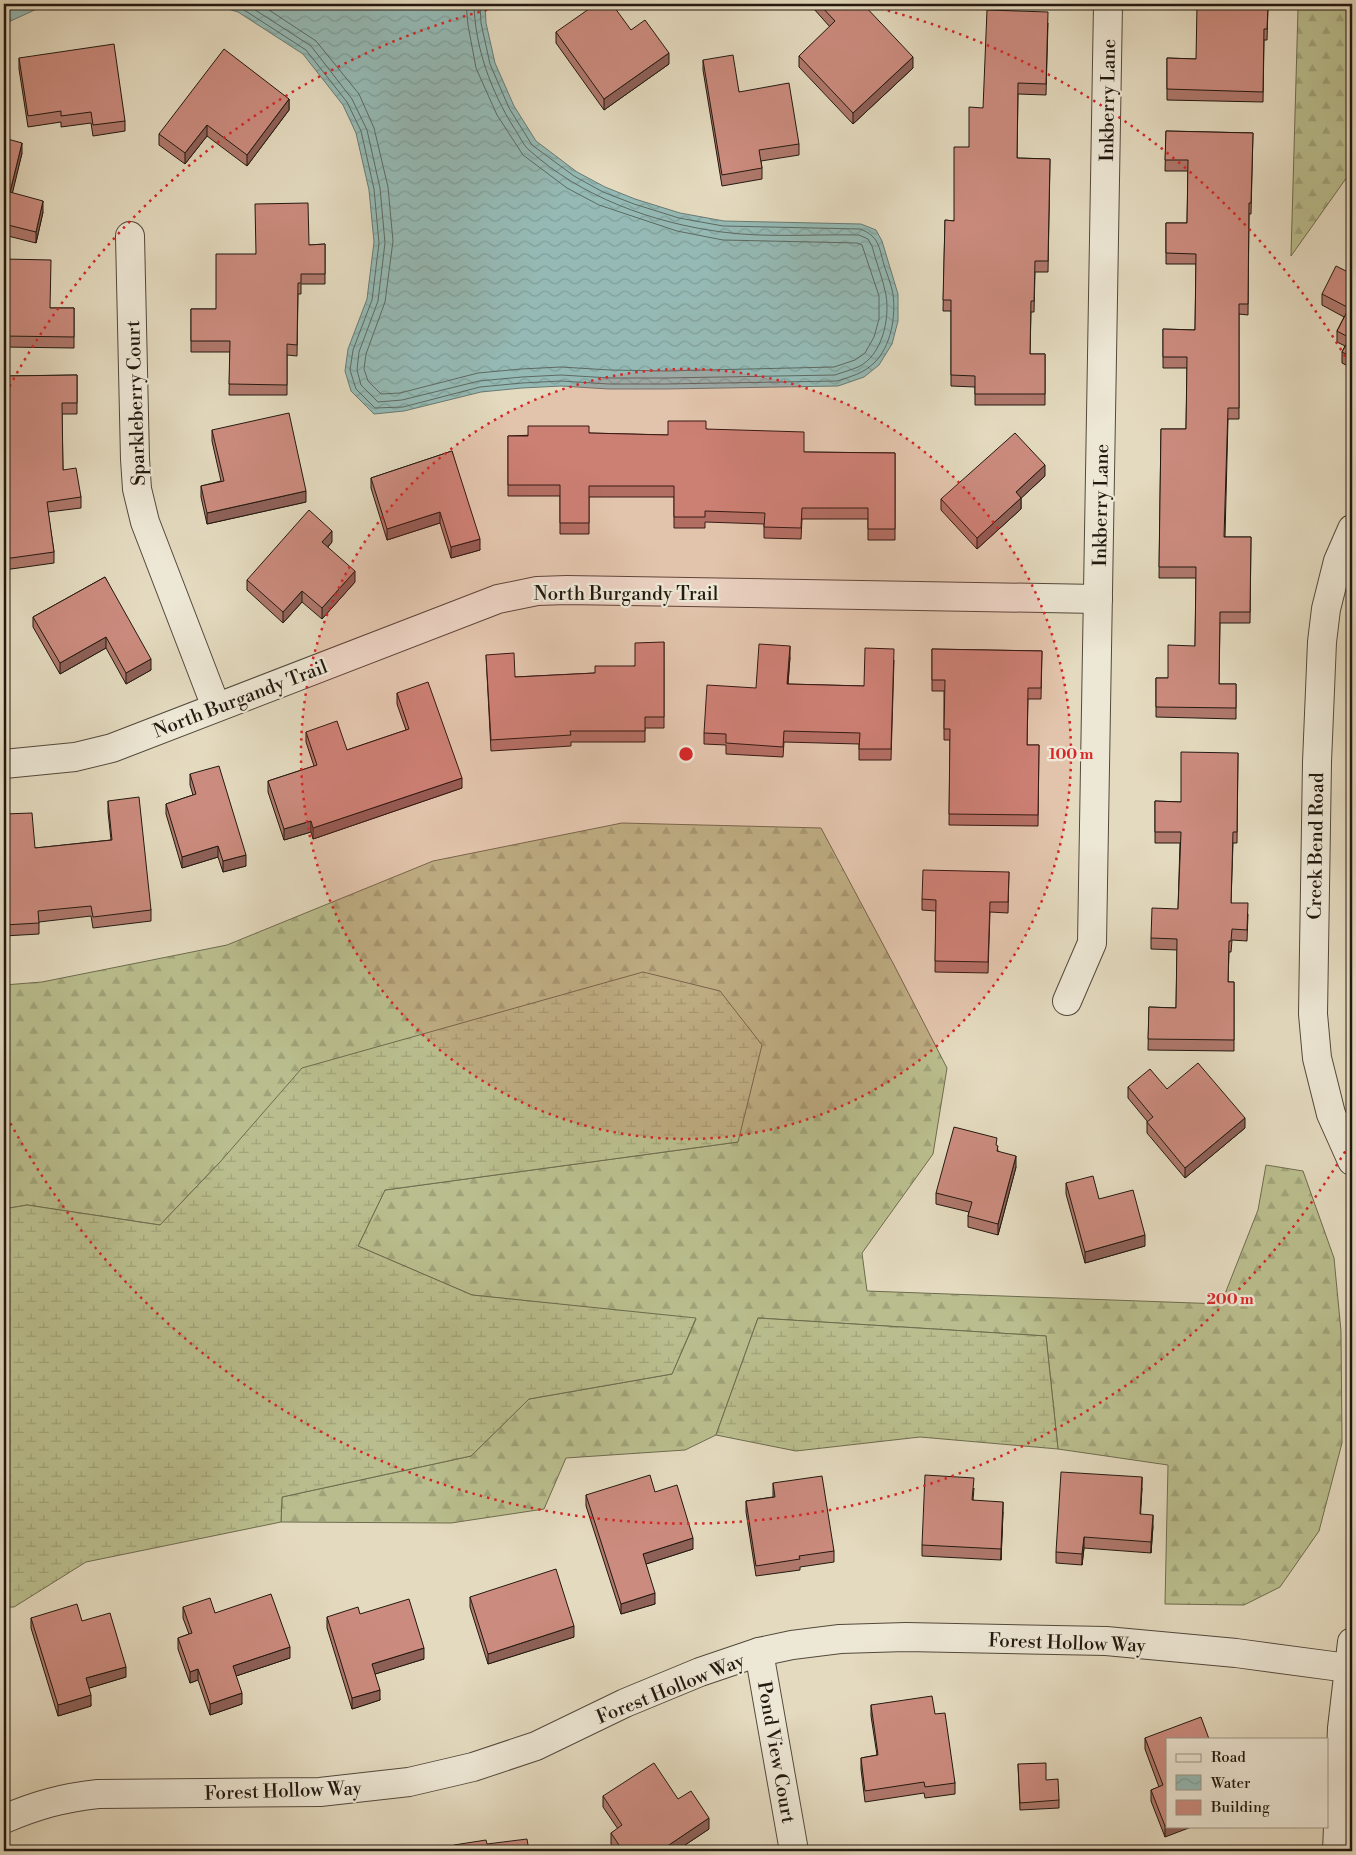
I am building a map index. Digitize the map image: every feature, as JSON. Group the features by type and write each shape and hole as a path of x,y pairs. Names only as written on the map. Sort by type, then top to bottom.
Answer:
{"street":[{"name":"Inkberry Lane","path":"1067,1001 1092,943 1108,4"},
{"name":"Sparkleberry Court","path":"130,236 137,489 145,522 216,707"},
{"name":"Creek Bend Road","path":"1352,529 1338,561 1326,609 1322,642 1316,762 1313,1014 1317,1058 1331,1114 1352,1161"},
{"name":"North Burgandy Trail","path":"4,764 74,757 112,748 498,599 538,591 1098,599"},
{"name":"Forest Hollow Way","path":"4,1819 33,1807 65,1798 98,1794 320,1792 409,1782 473,1767 536,1746 624,1703 700,1672 759,1652 792,1645 840,1639 906,1637 1106,1641 1236,1653 1350,1655"},
{"name":"Pond View Court","path":"759,1652 794,1851"},
{"path":"1337,1851 1342,1728 1350,1655"}],"green space":[{"path":"1155,4 1352,4 1352,170 1291,256 1298,9"},
{"path":"622,823 821,828 894,965 947,1068 933,1154 862,1253 867,1291 1221,1304 1258,1210 1266,1165 1303,1171 1334,1258 1341,1331 1342,1443 1319,1531 1280,1587 1244,1605 1165,1604 1168,1465 1058,1449 1046,1336 758,1318 716,1435 685,1450 566,1458 544,1509 451,1523 281,1522 282,1497 471,1456 529,1399 672,1374 696,1319 472,1295 358,1246 385,1190 738,1142 221,1161 160,1225 27,1205 4,1209 4,985 42,982 227,945 433,861"},
{"path":"643,972 720,991 762,1045 738,1142 385,1190 358,1246 472,1295 696,1318 672,1374 529,1399 471,1456 282,1497 281,1522 86,1562 14,1607 4,1607 4,1209 27,1205 160,1225 221,1161 302,1068"},
{"path":"758,1318 1046,1336 1058,1449 920,1437 796,1451 716,1435"}],"water":[{"path":"4,4 54,4 39,8 4,24"},
{"path":"212,4 485,4 486,23 495,63 514,106 536,141 577,172 605,187 635,199 680,213 724,221 861,224 876,230 882,241 898,294 898,321 892,344 879,365 864,377 838,386 666,389 609,389 561,386 522,388 481,392 404,411 374,414 351,391 345,371 348,349 367,299 374,242 369,190 356,133 343,105 303,54 238,12"}],"building":[{"path":"596,4 612,4 631,30 645,20 669,53 604,99 556,32"},
{"path":"819,4 863,4 913,57 853,113 799,56 835,21"},
{"path":"1197,5 1268,7 1267,29 1264,29 1263,92 1167,89 1167,58 1196,59"},
{"path":"987,10 1048,12 1046,84 1018,83 1017,158 1050,159 1048,261 1035,261 1034,301 1031,301 1030,354 1045,354 1045,394 975,394 975,376 951,375 951,300 943,300 945,220 954,221 954,147 969,147 969,107 983,108"},
{"path":"114,44 125,121 93,125 91,112 61,116 61,111 28,116 19,58"},
{"path":"224,49 289,99 247,155 207,125 185,153 159,134"},
{"path":"733,55 739,92 789,83 799,144 759,150 762,168 722,175 703,60"},
{"path":"1166,131 1253,133 1251,203 1249,203 1248,304 1239,304 1239,408 1228,408 1224,537 1251,537 1250,612 1220,612 1219,684 1236,684 1236,708 1156,707 1156,678 1168,678 1168,645 1195,646 1196,567 1159,567 1161,429 1186,429 1187,357 1163,357 1163,329 1195,330 1196,254 1166,253 1166,223 1187,223 1188,160 1165,160"},
{"path":"4,138 22,143 10,192 43,201 36,232 4,224"},
{"path":"308,203 309,245 325,244 325,274 301,274 301,283 298,283 297,345 287,344 287,385 229,384 230,341 191,341 191,309 216,309 216,254 256,254 255,204"},
{"path":"4,259 51,260 50,308 74,308 74,337 4,336"},
{"path":"1336,266 1352,274 1352,357 1342,352 1350,338 1337,331 1349,308 1322,294"},
{"path":"77,375 77,403 62,403 63,470 76,468 81,497 47,502 54,552 4,559 4,376"},
{"path":"289,413 306,491 207,513 201,486 224,481 212,430"},
{"path":"668,421 706,421 706,429 804,432 804,452 895,453 895,529 868,529 868,508 802,508 801,528 764,527 765,513 705,511 705,517 674,517 674,486 589,486 589,523 560,523 560,485 508,485 508,436 528,436 528,426 589,426 589,433 668,435"},
{"path":"1015,433 1045,465 1016,492 1021,498 977,538 941,499"},
{"path":"452,451 480,539 451,547 440,512 387,529 371,478"},
{"path":"309,510 332,531 322,542 355,571 322,608 302,591 283,612 247,580"},
{"path":"105,577 151,659 126,673 106,637 60,663 33,617"},
{"path":"664,642 664,717 645,717 645,731 570,731 571,735 491,740 486,655 514,653 515,677 595,673 595,666 635,666 635,643"},
{"path":"759,644 790,646 787,684 864,686 865,648 894,649 891,749 859,749 860,733 784,731 783,747 726,743 726,734 704,733 707,685 756,688"},
{"path":"932,649 1042,651 1041,688 1028,688 1027,745 1039,745 1038,815 949,814 950,729 944,729 945,680 932,680"},
{"path":"428,682 462,778 313,828 311,821 284,829 268,781 317,765 306,732 337,721 347,750 409,729 397,693"},
{"path":"1181,752 1238,753 1237,832 1233,832 1231,903 1248,903 1247,930 1232,929 1231,941 1229,941 1228,982 1234,982 1234,1040 1148,1039 1149,1007 1176,1008 1177,939 1151,938 1152,908 1178,909 1181,832 1155,832 1155,801 1181,802"},
{"path":"219,766 246,855 223,861 218,846 182,857 166,804 196,794 190,774"},
{"path":"139,797 151,910 93,917 91,906 38,911 39,923 4,925 4,814 32,813 35,848 112,840 108,801"},
{"path":"923,870 1009,872 1008,902 990,902 988,962 935,961 936,900 922,899"},
{"path":"1198,1063 1245,1118 1185,1168 1147,1122 1153,1117 1128,1087 1150,1069 1167,1089"},
{"path":"954,1127 997,1138 997,1151 1016,1156 998,1224 968,1216 972,1202 936,1193"},
{"path":"1093,1176 1099,1199 1133,1190 1145,1235 1085,1252 1066,1183"},
{"path":"1061,1472 1142,1477 1140,1514 1153,1515 1151,1542 1084,1537 1082,1554 1056,1552"},
{"path":"650,1475 655,1492 677,1485 693,1538 643,1554 655,1593 621,1604 586,1495"},
{"path":"925,1475 974,1478 972,1500 1003,1502 1001,1549 922,1545"},
{"path":"822,1476 834,1551 799,1556 800,1559 756,1566 746,1501 775,1497 773,1483"},
{"path":"556,1569 574,1626 488,1654 470,1597"},
{"path":"271,1594 290,1647 233,1666 242,1693 210,1704 198,1669 190,1672 178,1638 192,1633 183,1607 210,1598 215,1613"},
{"path":"409,1599 424,1648 372,1664 380,1690 352,1698 327,1617 358,1607 360,1614"},
{"path":"77,1604 82,1621 110,1613 126,1667 86,1678 91,1695 58,1705 31,1618"},
{"path":"932,1696 935,1714 945,1713 955,1783 925,1787 924,1782 865,1791 861,1758 878,1755 871,1705"},
{"path":"1201,1717 1209,1738 1166,1738 1165,1826 1151,1790 1163,1785 1145,1738"},
{"path":"654,1763 678,1799 691,1791 709,1818 660,1851 623,1851 611,1833 622,1825 603,1796"},
{"path":"1046,1763 1046,1780 1058,1779 1059,1800 1020,1803 1018,1764"},
{"path":"527,1839 529,1851 454,1851 454,1845 486,1840 487,1844"}]}
